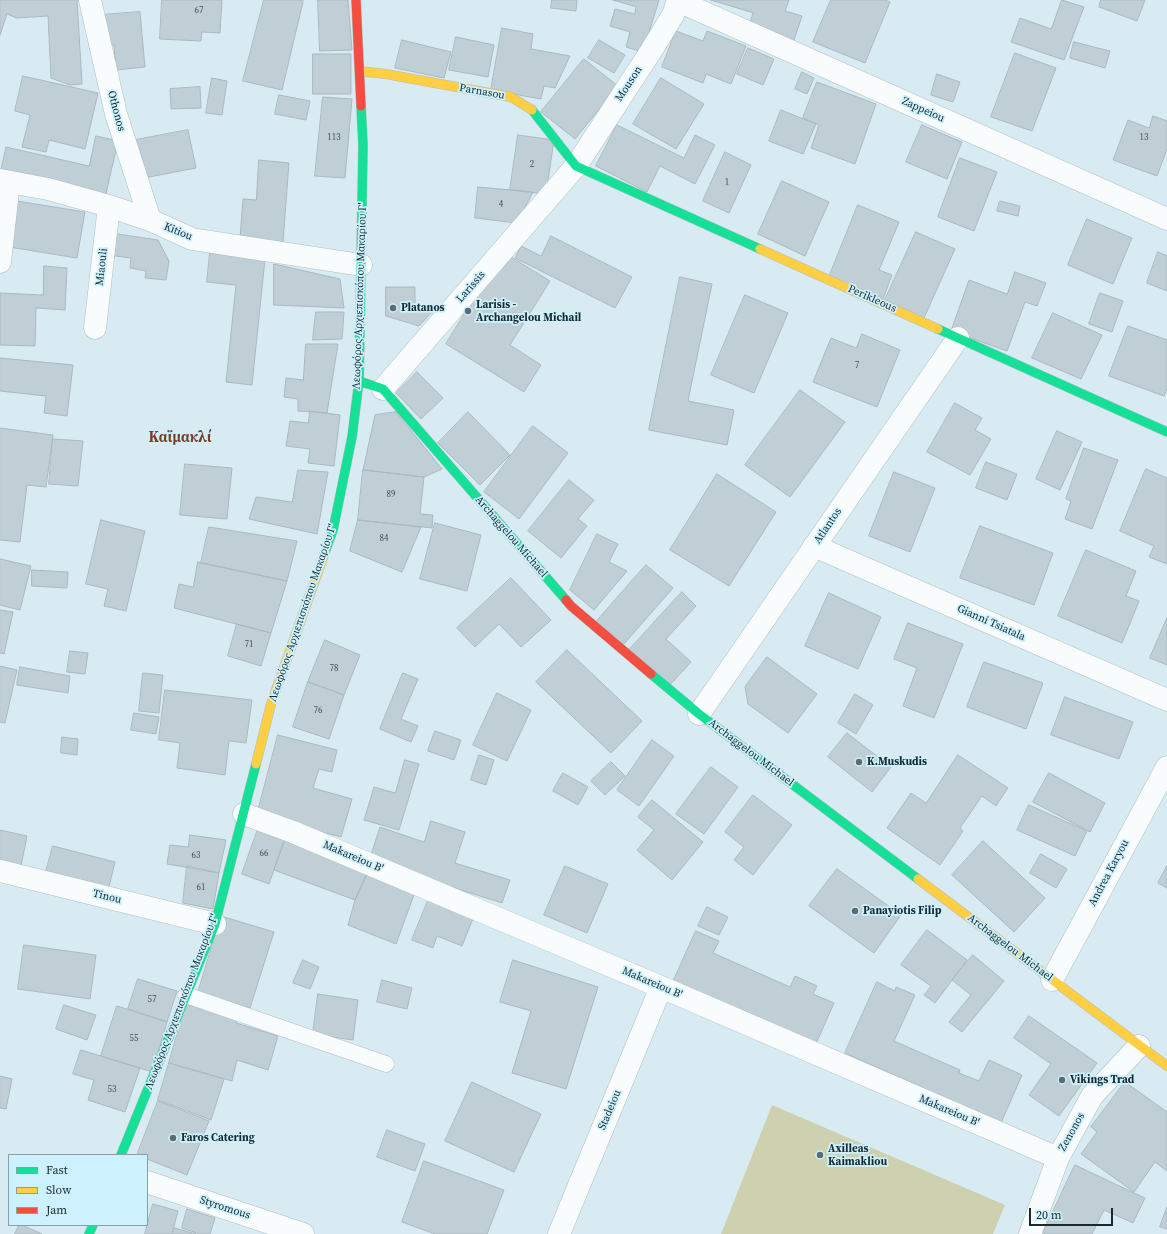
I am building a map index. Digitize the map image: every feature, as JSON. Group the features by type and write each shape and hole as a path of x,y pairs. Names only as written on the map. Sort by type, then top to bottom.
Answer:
{"street":[{"name":"Othonos","path":"90,0 116,114 150,220"},
{"name":"Λεωφόρος Αρχιεπισκόπου Μακαρίου Γ'","path":"122,1154 215,924 271,704 333,530 352,437 359,381 362,265 363,144 356,0"},
{"name":"Mouson","path":"576,166 673,15 678,1"},
{"name":"Zappeiou","path":"678,1 1167,219"},
{"name":"Parnasou","path":"359,71 386,74 511,97 531,108 576,166"},
{"name":"Perikleous","path":"576,166 1167,432"},
{"name":"Larissis","path":"383,389 576,166"},
{"name":"Kitiou","path":"5,181 48,189 109,206 150,220 192,239 362,265"},
{"path":"0,262 5,181"},
{"name":"Miaouli","path":"95,328 109,206"},
{"name":"Atlantos","path":"699,714 958,338"},
{"path":"359,381 383,389"},
{"name":"Archaggelou Michael","path":"383,389 571,606 699,714 1167,1066"},
{"name":"Gianni Tsiatala","path":"814,546 1167,700"},
{"name":"Andrea Karyou","path":"1052,980 1167,767"},
{"name":"Makareiou B'","path":"244,814 293,832 661,987 1058,1158"},
{"name":"Tinou","path":"0,871 215,924"},
{"name":"Stadeiou","path":"558,1234 661,987"},
{"name":"Zenonos","path":"1030,1234 1058,1158 1092,1096 1139,1046"},
{"name":"Styromous","path":"148,1182 303,1234"}],"lane":[{"path":"186,995 386,1064"}],"green space":[{"name":"Axilleas Kaimakliou","path":"772,1105 1005,1205 993,1234 721,1234"}],"building":[{"path":"0,0 77,0 82,84 70,85 51,78 48,16 17,18 7,14 0,35"},
{"path":"162,0 222,0 220,33 202,32 201,41 160,39"},
{"path":"264,0 303,0 282,90 243,81"},
{"path":"318,0 348,0 352,50 320,51"},
{"path":"552,0 577,0 576,11 551,8"},
{"path":"613,0 659,0 643,52 626,47 630,32 610,26 615,9 635,14 636,7"},
{"path":"711,0 789,0 785,11 802,16 793,43 748,29 753,13"},
{"path":"831,0 885,0 890,2 865,63 813,42"},
{"path":"1062,0 1084,7 1064,60 1011,42 1020,18 1051,29"},
{"path":"1101,0 1145,0 1137,21 1099,7"},
{"path":"140,12 145,67 116,70 114,45 103,46 100,15"},
{"path":"502,28 533,34 531,49 570,56 555,88 544,86 541,99 491,90"},
{"path":"676,31 703,41 707,31 746,46 731,84 706,74 703,83 662,67"},
{"path":"456,37 494,45 488,77 449,70"},
{"path":"402,40 451,52 444,78 395,68"},
{"path":"599,40 625,55 614,73 588,58"},
{"path":"1074,42 1110,51 1105,68 1070,58"},
{"path":"748,48 774,59 763,85 737,74"},
{"path":"1015,53 1056,68 1032,131 991,117"},
{"path":"313,54 351,54 351,94 313,94"},
{"path":"584,59 618,86 575,139 541,112"},
{"path":"802,72 814,78 807,94 795,89"},
{"path":"937,74 960,82 953,102 931,95"},
{"path":"23,76 98,93 85,149 49,140 46,152 22,147 30,115 15,111"},
{"path":"212,78 227,81 222,115 206,113"},
{"path":"661,78 704,104 676,149 633,124"},
{"path":"817,82 876,104 855,164 811,148 819,125 803,118"},
{"path":"200,87 201,108 171,109 170,89"},
{"path":"279,95 310,101 306,120 275,114"},
{"path":"323,97 352,99 345,178 315,176"},
{"path":"781,110 816,124 803,154 769,141"},
{"path":"1153,116 1167,121 1167,149 1157,176 1113,160 1128,120 1149,128"},
{"path":"617,125 684,158 695,135 715,145 695,184 660,166 647,192 596,166"},
{"path":"922,125 962,142 947,179 906,162"},
{"path":"188,130 196,168 144,178 136,140"},
{"path":"518,135 554,140 546,194 510,190"},
{"path":"96,136 118,141 105,198 0,174 6,147 89,166"},
{"path":"725,152 751,165 729,213 703,201"},
{"path":"960,158 997,172 974,231 938,217"},
{"path":"259,160 289,163 283,242 240,238 243,199 256,200"},
{"path":"782,181 829,202 805,256 758,234"},
{"path":"478,187 533,192 517,223 475,218"},
{"path":"17,201 85,212 77,258 9,247"},
{"path":"1000,201 1020,206 1018,216 997,211"},
{"path":"858,205 899,222 879,270 892,275 883,299 829,277"},
{"path":"1087,219 1132,238 1113,284 1068,265"},
{"path":"916,232 955,249 924,318 885,300"},
{"path":"111,233 158,240 169,261 166,280 145,278 146,271 130,268 131,258 108,255"},
{"path":"551,236 632,277 615,308 515,258 521,246 541,256"},
{"path":"503,252 550,281 510,345 541,365 524,392 446,344"},
{"path":"1158,252 1167,256 1167,291 1147,283"},
{"path":"210,253 265,259 252,385 226,382 236,285 207,282"},
{"path":"274,264 340,279 344,308 274,305"},
{"path":"44,266 67,268 65,310 36,308 35,346 0,345 0,293 43,295"},
{"path":"1015,272 1046,283 1037,306 1025,302 1007,351 951,331 969,280 1007,294"},
{"path":"680,277 712,284 688,401 734,410 727,445 649,430"},
{"path":"386,287 415,287 415,311 433,311 419,326 386,316"},
{"path":"1100,293 1123,301 1112,332 1089,324"},
{"path":"745,295 788,313 754,393 711,375"},
{"path":"316,312 344,312 342,339 313,340"},
{"path":"1053,313 1102,335 1081,379 1032,358"},
{"path":"1128,326 1167,340 1167,389 1164,396 1109,376"},
{"path":"862,334 900,350 877,407 813,382 831,338 856,348"},
{"path":"306,344 338,344 327,413 298,411 298,399 284,397 286,378 303,380"},
{"path":"0,358 73,365 67,416 44,413 46,396 0,391"},
{"path":"417,372 443,398 421,419 396,393"},
{"path":"800,390 845,422 790,497 745,465"},
{"path":"955,403 982,418 975,430 991,439 970,475 927,452"},
{"path":"310,411 340,415 334,466 308,463 310,449 286,446 290,421 308,423"},
{"path":"396,412 442,469 424,477 363,470 375,415"},
{"path":"468,412 510,455 480,485 438,443"},
{"path":"533,426 568,453 519,519 484,492"},
{"path":"0,428 53,435 46,487 27,485 20,542 0,540"},
{"path":"1057,431 1082,442 1060,490 1036,479"},
{"path":"53,439 83,441 78,486 49,484"},
{"path":"1084,448 1118,460 1092,529 1065,519 1071,501 1066,499"},
{"path":"986,462 1017,474 1007,500 976,488"},
{"path":"185,464 232,468 227,519 180,515"},
{"path":"1146,469 1167,478 1167,564 1149,557 1154,546 1120,531"},
{"path":"298,470 328,472 317,534 249,519 256,497 292,502"},
{"path":"363,470 424,477 420,514 433,515 432,528 358,520"},
{"path":"894,472 935,488 910,552 869,536"},
{"path":"717,474 776,512 729,586 670,550"},
{"path":"569,480 594,500 578,519 587,526 561,558 528,531"},
{"path":"101,520 145,531 126,611 104,606 108,589 86,584"},
{"path":"358,520 421,527 402,572 350,551"},
{"path":"435,523 481,535 467,591 420,579"},
{"path":"980,526 1053,553 1034,605 960,578"},
{"path":"209,527 297,541 287,581 201,563"},
{"path":"597,534 618,544 609,562 627,571 594,610 570,590"},
{"path":"1086,550 1136,571 1126,596 1139,601 1122,643 1058,616"},
{"path":"0,559 31,566 20,610 0,605"},
{"path":"198,562 287,581 271,633 174,608 179,584 193,587"},
{"path":"646,565 673,588 623,645 596,622"},
{"path":"32,570 68,572 67,588 32,586"},
{"path":"511,578 551,620 521,647 499,624 475,647 457,628"},
{"path":"682,592 696,606 666,639 691,662 669,686 629,650"},
{"path":"829,593 881,617 858,669 805,646"},
{"path":"0,610 13,612 4,654 0,653"},
{"path":"1167,618 1167,665 1150,658"},
{"path":"908,623 963,644 934,718 903,706 917,668 894,659"},
{"path":"237,624 271,633 261,666 228,656"},
{"path":"325,640 360,655 344,695 308,682"},
{"path":"567,650 642,721 611,753 536,682"},
{"path":"70,651 88,653 85,674 67,672"},
{"path":"767,657 817,694 788,733 748,704 745,687"},
{"path":"984,662 1043,683 1026,729 967,707"},
{"path":"0,666 17,670 5,723 0,722"},
{"path":"20,667 70,676 68,693 17,685"},
{"path":"143,673 163,675 159,713 139,711"},
{"path":"403,673 418,679 401,719 418,726 411,742 380,729"},
{"path":"308,682 344,695 329,739 293,727"},
{"path":"165,690 252,700 246,743 229,741 225,775 177,768 180,743 159,740"},
{"path":"497,693 531,710 507,761 473,745"},
{"path":"855,694 873,705 856,734 838,723"},
{"path":"1065,697 1133,722 1119,759 1051,735"},
{"path":"134,713 159,717 156,734 131,730"},
{"path":"435,731 461,740 454,760 428,751"},
{"name":"K.Muskudis","path":"847,733 891,767 872,792 828,757"},
{"path":"278,735 337,750 332,772 319,769 313,788 352,799 341,837 257,815"},
{"path":"62,737 78,739 77,755 61,753"},
{"path":"652,740 674,756 639,806 617,790"},
{"path":"479,755 494,760 486,785 471,780"},
{"path":"958,755 1008,788 996,806 982,796 960,828 963,831 940,865 887,828 911,793 926,803"},
{"path":"405,760 419,764 399,830 364,820 374,787 395,793"},
{"path":"611,762 625,776 605,795 591,781"},
{"path":"711,767 738,787 704,834 676,814"},
{"path":"563,773 588,787 578,805 553,791"},
{"path":"1049,773 1105,803 1090,832 1033,802"},
{"path":"753,795 792,825 753,875 734,860 744,847 725,832"},
{"path":"652,800 703,842 672,880 637,850 654,830 638,817"},
{"path":"1029,805 1087,831 1075,856 1017,830"},
{"path":"431,821 465,832 455,863 510,880 502,903 369,861 380,827 424,842"},
{"path":"258,829 285,839 269,884 242,874"},
{"path":"0,830 27,836 21,866 0,862"},
{"path":"190,835 226,840 219,873 167,864 170,845 188,847"},
{"path":"285,839 368,872 355,900 274,870"},
{"path":"983,841 1045,898 1014,932 952,875"},
{"path":"53,846 115,862 108,891 45,875"},
{"path":"1041,854 1067,869 1056,888 1030,873"},
{"path":"187,866 219,873 213,909 183,903"},
{"path":"565,866 608,884 587,933 544,915"},
{"path":"1167,866 1167,888 1158,883"},
{"name":"Panayiotis Filip","path":"837,869 901,915 874,953 809,906"},
{"path":"368,872 415,892 396,944 348,925 355,900"},
{"path":"429,898 474,916 462,946 437,936 433,948 412,940"},
{"path":"707,907 728,917 719,935 698,926"},
{"path":"221,916 274,932 250,1008 198,993"},
{"path":"927,930 967,960 935,1003 924,995 931,986 901,965"},
{"path":"696,931 719,941 713,953 790,987 795,976 817,986 813,994 834,1003 815,1046 673,982"},
{"path":"24,945 96,955 90,999 18,989"},
{"path":"973,955 1004,981 962,1032 949,1022 971,995 952,980"},
{"path":"303,960 319,967 310,989 293,983"},
{"path":"513,960 598,987 566,1089 512,1073 531,1011 500,1002"},
{"path":"138,979 177,991 167,1022 128,1009"},
{"path":"382,980 412,988 407,1009 377,1002"},
{"path":"877,982 895,991 896,987 915,995 894,1041 960,1070 959,1073 979,1081 989,1060 1022,1075 1001,1123 845,1053"},
{"path":"318,994 358,1000 353,1040 313,1034"},
{"path":"186,1004 237,1019 236,1023 278,1036 268,1070 237,1060 232,1081 169,1063"},
{"path":"64,1005 96,1015 87,1040 56,1029"},
{"path":"117,1006 167,1022 152,1072 101,1056"},
{"name":"Vikings Trad","path":"1029,1016 1097,1063 1059,1116 1029,1095 1051,1064 1014,1038"},
{"path":"81,1050 140,1068 125,1112 88,1100 94,1080 73,1074"},
{"path":"169,1063 224,1079 211,1120 158,1100"},
{"path":"0,1076 12,1079 6,1109 0,1108"},
{"path":"472,1082 541,1114 514,1172 445,1141"},
{"path":"1125,1082 1167,1112 1167,1171 1155,1162 1134,1192 1081,1154 1097,1132 1091,1127"},
{"name":"Faros Catering","path":"158,1101 209,1121 187,1175 148,1159 148,1154 137,1154"},
{"path":"387,1130 425,1144 415,1171 377,1157"},
{"path":"424,1161 504,1190 487,1234 435,1234 402,1222"},
{"path":"1075,1165 1145,1198 1133,1223 1104,1210 1092,1234 1043,1233"},
{"path":"153,1204 178,1211 172,1234 145,1234"},
{"path":"1167,1207 1167,1229 1160,1227"},
{"path":"187,1209 215,1218 210,1234 200,1234 182,1228"},
{"path":"19,1226 24,1226 42,1234 15,1234"},
{"path":"175,1228 196,1234 173,1234"}],"traffic: fast":[{"path":"325,552 333,530 352,437 359,381 363,145 361,106"},
{"path":"532,110 576,166 760,249"},
{"path":"938,329 1167,432"},
{"path":"359,381 383,389 566,600"},
{"path":"651,674 699,714 918,879"},
{"path":"121,1154 215,924 256,764"},
{"path":"89,1234 93,1226"}],"traffic: slow":[{"path":"359,71 386,74 511,97 532,110"},
{"path":"760,249 938,329"},
{"path":"256,764 271,704 325,552"},
{"path":"918,879 1167,1066"}],"traffic: jam":[{"path":"356,0 361,106"},
{"path":"566,600 571,606 651,674"}],"place":[{"name":"Platanos","path":"393,308"},
{"name":"Larisis - Archangelou Michail","path":"468,311"},
{"name":"K.Muskudis","path":"859,762"},
{"name":"Panayiotis Filip","path":"855,911"},
{"name":"Vikings Trad","path":"1062,1080"},
{"name":"Faros Catering","path":"173,1138"},
{"name":"Axilleas Kaimakliou","path":"820,1155"}],"district":[{"name":"Καϊμακλί","path":"180,438"}]}
